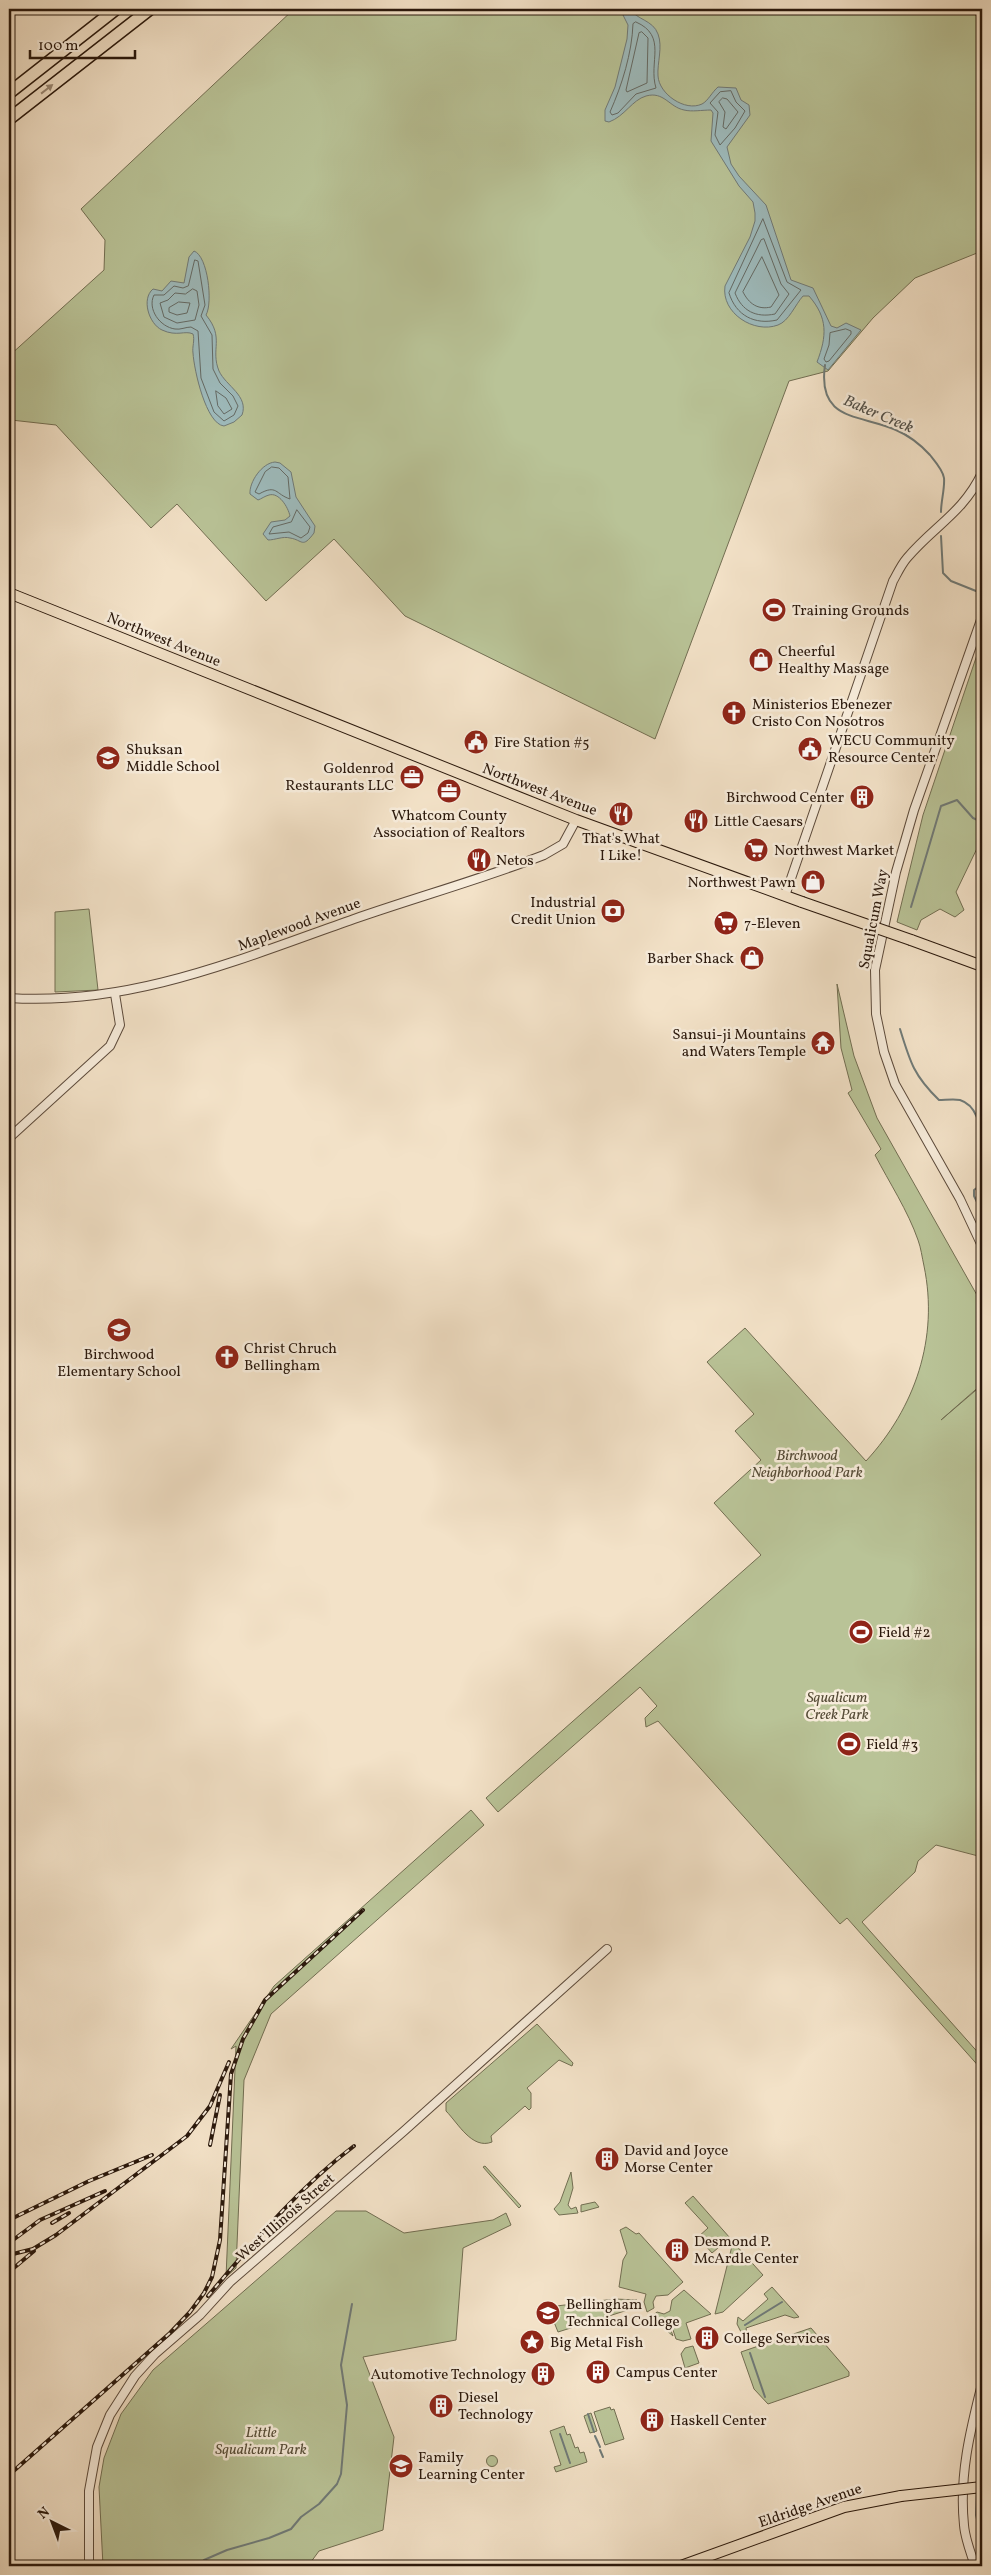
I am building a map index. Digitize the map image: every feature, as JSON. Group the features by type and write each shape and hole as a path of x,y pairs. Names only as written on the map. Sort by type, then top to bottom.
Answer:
{"highway":[{"path":"9,93 116,9"},
{"path":"9,119 150,9"}],"main road":[{"name":"Northwest Avenue","path":"9,593 576,820 982,966"},
{"name":"Eldridge Avenue","path":"681,2566 844,2507 900,2496 982,2486"}],"street":[{"path":"785,896 892,582 906,559 953,516 973,492 982,473"},
{"name":"Squalicum Way","path":"982,617 914,810 896,872 875,970 876,1014 884,1052 895,1084 960,1199 982,1246"},
{"name":"Maplewood Avenue","path":"9,998 55,999 116,994 220,967 526,862 558,848 569,836 576,820"},
{"path":"9,1138 110,1046 120,1026 116,994"},
{"name":"West Illinois Street","path":"89,2566 89,2491 97,2447 110,2415 135,2376 155,2354 200,2315 230,2282 607,1949"},
{"path":"975,2566 964,2527 963,2488 968,2440 982,2384"}],"green space":[{"path":"294,9 970,9 982,22 982,251 915,278 873,318 828,371 789,381 655,739 405,616 334,539 266,601 177,504 151,528 56,425 11,420 9,417 9,356 104,270 105,240 81,209"},
{"path":"982,640 982,838 956,892 964,910 955,917 940,909 921,920 917,930 897,922 923,815"},
{"path":"89,909 98,990 55,992 55,912"},
{"name":"Squalicum Creek Park","path":"837,984 854,1056 877,1118 982,1304 982,1384 941,1420 982,1385 982,1857 936,1845 918,1861 915,1872 862,1922 982,2057 982,2070 847,1918 840,1924 658,1721 646,1727 645,1718 657,1706 640,1687 498,1812 486,1798 761,1555 714,1503 761,1460 735,1431 754,1414 707,1362 745,1328 866,1461 898,1418 910,1395 919,1371 928,1319 928,1293 924,1266 914,1229 875,1155 881,1149 848,1093 852,1090 841,1048"},
{"path":"471,1810 484,1825 271,2014 244,2080 236,2268 226,2277 236,2046 231,2049 274,1986"},
{"path":"537,2024 573,2063 572,2066 559,2060 527,2088 531,2093 531,2108 529,2110 525,2106 491,2136 492,2142 478,2142 472,2139 446,2111 446,2103"},
{"path":"485,2166 521,2206 519,2208 483,2167"},
{"path":"571,2172 573,2188 568,2205 571,2209 576,2207 578,2213 559,2215 554,2209 560,2202"},
{"path":"693,2196 730,2238 712,2253 698,2237 708,2228 685,2203"},
{"path":"595,2202 599,2207 581,2212 581,2205"},
{"name":"Little Squalicum Park","path":"336,2211 366,2211 404,2233 493,2220 506,2213 511,2225 463,2248 456,2340 363,2357 394,2437 383,2530 319,2551 308,2566 103,2566 99,2487 104,2458 121,2414 153,2370"},
{"path":"626,2227 636,2234 639,2233 683,2282 668,2295 656,2296 653,2302 654,2308 647,2312 644,2302 646,2294 619,2287 623,2260 627,2253 620,2230"},
{"path":"733,2242 763,2275 723,2312 715,2314"},
{"path":"772,2287 799,2317 794,2318 785,2315 746,2328 747,2334 741,2332 737,2324 738,2317 743,2321 768,2299 764,2294"},
{"path":"684,2290 711,2314 686,2323 691,2339 683,2341 676,2339 671,2324 669,2325 673,2336 651,2317 657,2312 664,2314 670,2311 672,2300"},
{"path":"615,2299 637,2300 639,2305 630,2306 631,2309 558,2332 548,2307"},
{"path":"811,2328 849,2372 849,2376 768,2404 754,2389 741,2352"},
{"path":"693,2346 699,2363 685,2368 681,2354 685,2348"},
{"path":"610,2407 611,2410 614,2409 624,2439 605,2445 594,2412"},
{"path":"591,2413 597,2431 590,2433 584,2416"},
{"path":"564,2426 567,2435 570,2434 575,2448 578,2447 580,2453 584,2452 587,2462 556,2472 554,2467 561,2465 550,2431"},
{"path":"492,2455 498,2461 492,2467 486,2461"}],"water":[{"path":"620,9 630,9 656,29 660,44 659,83 674,100 688,106 695,106 704,103 718,87 736,88 741,100 749,105 750,115 727,147 731,164 739,176 766,205 791,280 813,288 831,326 837,328 846,323 861,330 828,370 817,362 823,344 824,328 820,312 809,296 803,296 782,323 769,327 750,324 734,313 728,305 725,296 725,286 750,237 755,221 755,213 753,202 739,186 711,141 713,113 711,110 684,110 674,106 662,97 652,95 641,98 615,119 609,122 605,121 605,110 615,87 627,39 628,25"},
{"path":"194,251 203,261 206,270 209,301 206,315 215,330 216,356 219,371 242,402 242,415 234,422 224,426 218,423 212,416 202,395 194,361 193,334 172,333 162,330 153,322 148,311 149,293 153,289 162,291 171,281 184,283 189,257"},
{"path":"275,462 280,463 291,472 296,497 315,526 314,533 305,542 287,538 268,540 263,534 271,522 285,520 290,516 280,498 269,495 258,500 250,494 250,489 257,474 265,466"}],"waterway":[{"name":"Baker Creek","path":"825,365 824,384 828,397 834,406 844,413 901,432 919,444 934,460 944,478 941,512"},
{"name":"Baker Creek","path":"941,536 943,573 951,581 976,591"},
{"path":"911,907 941,806 957,800 973,818 982,822"},
{"path":"900,1029 918,1076 939,1100 960,1100 971,1107 977,1119 982,1145"},
{"path":"982,1184 974,1190 974,1196 982,1212"},
{"path":"745,2325 782,2302"},
{"path":"197,2566 204,2560 227,2550 269,2538 291,2529 301,2517 319,2504 337,2484 341,2474 347,2405 341,2365 352,2304"},
{"path":"750,2353 765,2397"},
{"path":"588,2414 594,2432"},
{"path":"560,2434 570,2463"},
{"path":"595,2436 600,2447"},
{"path":"600,2450 603,2457"},
{"path":"977,2483 977,2471 982,2456"},
{"path":"977,2490 976,2515 982,2540"}],"railway":[{"path":"9,2475 170,2333 190,2312 204,2293 212,2277 220,2240 231,2074 243,2039 265,2000 363,1910"},
{"path":"9,2255 33,2249 56,2235 187,2136 210,2106 229,2062"},
{"path":"210,2145 220,2095"},
{"path":"208,2296 259,2236 295,2198 333,2162 354,2146"},
{"path":"9,2220 89,2181 152,2155"},
{"path":"9,2243 40,2220 105,2191"},
{"path":"52,2223 69,2213"},
{"path":"9,2272 34,2251"}],"place":[{"name":"Training Grounds","path":"774,610"},
{"name":"Cheerful Healthy Massage","path":"761,660"},
{"name":"Ministerios Ebenezer Cristo Con Nosotros","path":"734,713"},
{"name":"Fire Station #5","path":"476,742"},
{"name":"WECU Community Resource Center","path":"810,749"},
{"name":"Shuksan Middle School","path":"108,758"},
{"name":"Goldenrod Restaurants LLC","path":"412,777"},
{"name":"Whatcom County Association of Realtors","path":"449,791"},
{"name":"Birchwood Center","path":"862,797"},
{"name":"That's What I Like!","path":"621,814"},
{"name":"Little Caesars","path":"696,821"},
{"name":"Northwest Market","path":"756,850"},
{"name":"Netos","path":"479,860"},
{"name":"Northwest Pawn","path":"813,882"},
{"name":"Industrial Credit Union","path":"613,911"},
{"name":"7-Eleven","path":"726,923"},
{"name":"Barber Shack","path":"752,958"},
{"name":"Sansui-ji Mountains and Waters Temple","path":"823,1043"},
{"name":"Birchwood Elementary School","path":"119,1330"},
{"name":"Christ Chruch Bellingham","path":"227,1357"},
{"name":"Field #2","path":"861,1632"},
{"name":"Field #3","path":"849,1744"},
{"name":"David and Joyce Morse Center","path":"607,2159"},
{"name":"Desmond P. McArdle Center","path":"677,2250"},
{"name":"Bellingham Technical College","path":"548,2313"},
{"name":"College Services","path":"707,2338"},
{"name":"Big Metal Fish","path":"532,2342"},
{"name":"Campus Center","path":"598,2372"},
{"name":"Automotive Technology","path":"543,2374"},
{"name":"Diesel Technology","path":"441,2406"},
{"name":"Haskell Center","path":"652,2420"},
{"name":"Family Learning Center","path":"401,2466"}],"park label":[{"name":"Birchwood Neighborhood Park","path":"807,1464"}]}
